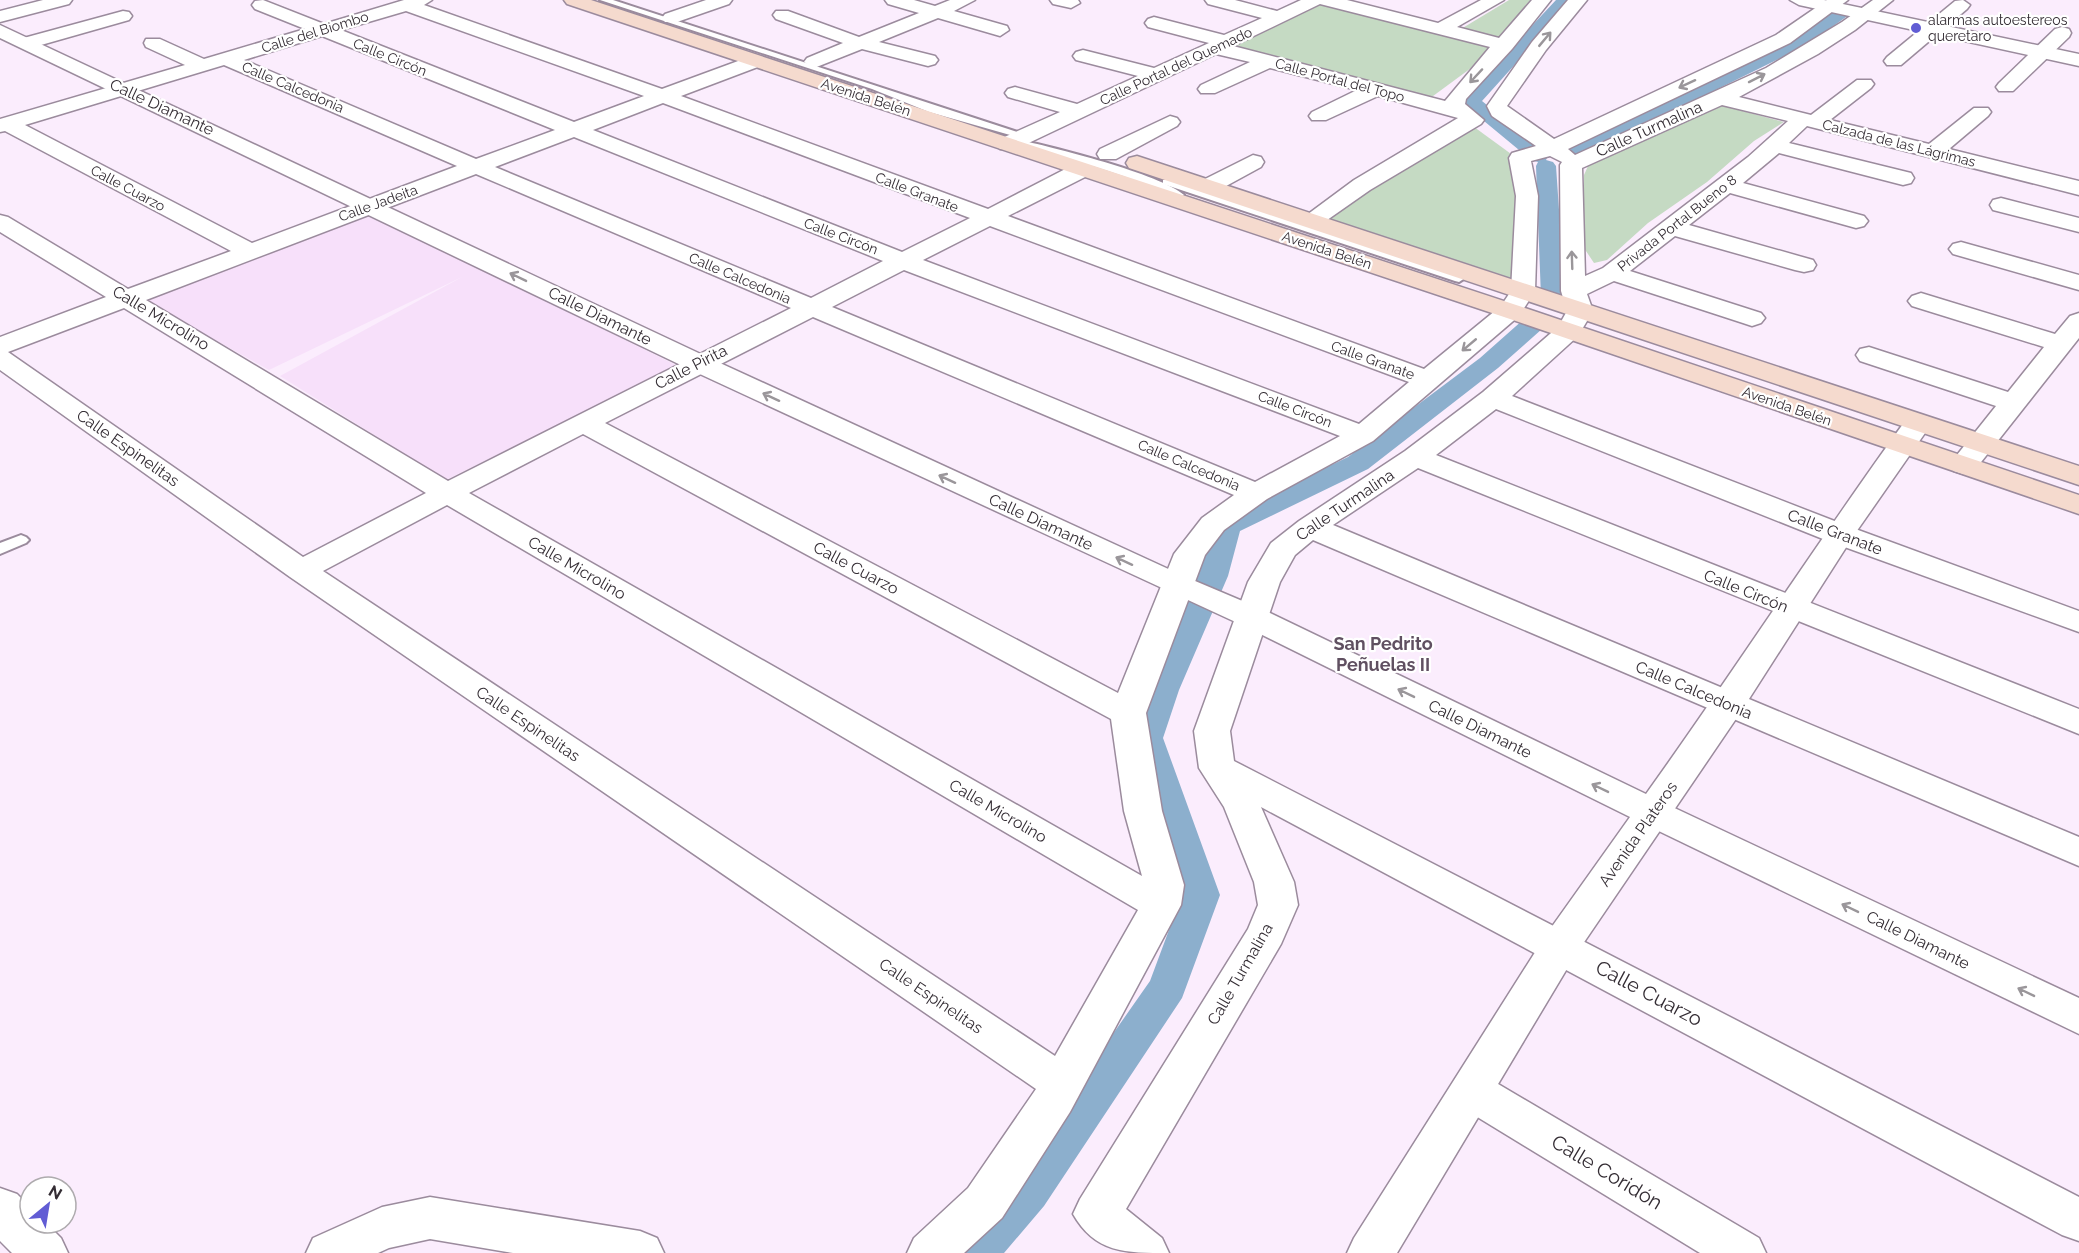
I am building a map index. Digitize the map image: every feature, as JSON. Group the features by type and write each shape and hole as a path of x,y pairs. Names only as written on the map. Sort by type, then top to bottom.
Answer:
{"main road":[{"name":"Avenida Belén","path":"573,0 756,61 1022,139 1108,154 1209,186 1312,220 1517,301"},
{"name":"Avenida Belén","path":"614,0 814,62 1022,139 1083,169 1517,301 1575,315 1973,455 2079,505"},
{"name":"Avenida Belén","path":"1973,455 2079,476"}],"street":[{"path":"0,17 60,0"},
{"path":"671,18 723,0"},
{"path":"894,0 1000,30"},
{"path":"814,62 966,0"},
{"path":"1214,0 1280,17"},
{"name":"Calle Portal del Quemado","path":"1022,139 1315,0"},
{"path":"1325,0 1350,2 1505,45"},
{"path":"1440,28 1495,0"},
{"path":"1312,220 1362,185 1474,120 1454,106 1456,98 1505,45 1542,0"},
{"path":"1575,315 1571,165 1563,153 1500,112 1497,106 1539,46 1578,0"},
{"path":"1798,0 1835,3 1867,14 2079,60"},
{"name":"Calle Turmalina","path":"1571,165 1719,98 1816,48 1884,0"},
{"name":"Calle del Biombo","path":"7,121 414,3"},
{"name":"Calle Granate","path":"414,3 1428,380"},
{"name":"Calle Turmalina","path":"1517,301 1527,196 1514,152 1555,147 1783,39 1835,3"},
{"name":"Calle Circón","path":"261,5 906,262 1363,435"},
{"path":"1894,61 1961,5"},
{"path":"82,15 100,23"},
{"path":"782,15 859,43 928,60"},
{"path":"27,43 123,16"},
{"name":"Calle Portal del Topo","path":"1154,23 1268,61 1376,89 1474,120"},
{"name":"Calle Diamante","path":"0,31 698,363 1243,613 2079,1017"},
{"path":"2006,87 2040,51 2062,33"},
{"name":"Calle Calcedonia","path":"153,43 215,62 477,167 1256,493"},
{"path":"1083,56 1158,75"},
{"name":"Calle Jadeita","path":"0,346 756,61"},
{"path":"1208,89 1268,61"},
{"name":"Privada Portal Bueno 8","path":"1575,315 1612,273 1727,185 1773,145 1864,84"},
{"path":"1319,116 1376,89"},
{"path":"1015,93 1080,111"},
{"name":"Calzada de las Lágrimas","path":"1719,98 1934,151 2074,180"},
{"path":"1934,151 1981,112"},
{"name":"Calle Cuarzo","path":"7,121 249,251"},
{"path":"1108,154 1170,122"},
{"path":"1773,145 1903,178"},
{"path":"1209,186 1253,162"},
{"name":"Calle Pirita","path":"301,570 698,363 906,262 1083,169"},
{"path":"1727,185 1856,221"},
{"path":"2001,205 2079,225"},
{"name":"Calle Microlino","path":"0,222 128,297 447,493 1161,905"},
{"path":"1671,227 1804,265"},
{"path":"1961,249 2079,283"},
{"path":"1612,273 1752,318"},
{"path":"932,1253 985,1203 1061,1083 1161,905 1164,885 1143,811 1128,713 1189,590 1190,554 1213,524 1256,493 1363,435 1517,301"},
{"path":"1921,301 2061,344"},
{"name":"Calle Turmalina","path":"1145,1253 1097,1214 1267,933 1278,905 1275,882 1242,805 1217,768 1212,731 1243,613 1282,550 1310,527 1414,457 1493,398 1575,315"},
{"path":"1973,455 2079,321"},
{"path":"1869,355 2013,403"},
{"name":"Calle Espinelitas","path":"0,358 301,570 1061,1083"},
{"name":"Calle Granate","path":"1493,398 1839,534 2079,622"},
{"name":"Calle Cuarzo","path":"583,423 1128,713"},
{"name":"Avenida Plateros","path":"1371,1253 1560,946 1728,705 1839,534 1910,434"},
{"name":"Calle Circón","path":"1414,457 1790,609 2079,722"},
{"name":"Calle Calcedonia","path":"1310,527 2079,852"},
{"name":"Calle Cuarzo","path":"1217,768 2079,1220"},
{"name":"Calle Coridón","path":"1472,1091 1742,1253"},
{"path":"0,1209 44,1253"},
{"path":"330,1253 382,1228 430,1218 640,1253"}],"lane":[{"path":"587,0 1517,301"},
{"path":"604,0 876,87 900,99 1022,139"},
{"path":"1973,455 2079,482"},
{"path":"1973,455 2079,496"},
{"path":"0,549 21,540"}],"shaded area":[{"path":"365,215 678,366 446,480 280,376 462,277 269,370 138,297"}],"green space":[{"path":"1317,0 1501,46 1429,99 1218,45"},
{"path":"1509,0 1535,0 1502,39 1461,29"},
{"path":"1712,103 1784,122 1754,141 1707,182 1648,223 1607,260 1594,263 1584,248 1584,175 1588,166"},
{"path":"1470,124 1518,159 1511,279 1327,218"}],"waterway":[{"path":"1538,156 1471,102 1565,0"},
{"path":"1569,155 1799,42 1840,13"},
{"path":"1546,166 1553,297"},
{"path":"976,1253 1028,1192 1168,987 1201,895 1146,738 1163,690 1213,576 1227,526 1358,463 1489,363 1533,324"}],"place":[{"name":"alarmas autoestereos queretaro","path":"1916,28"}],"district":[{"name":"San Pedrito Peñuelas II","path":"1383,653"}]}
